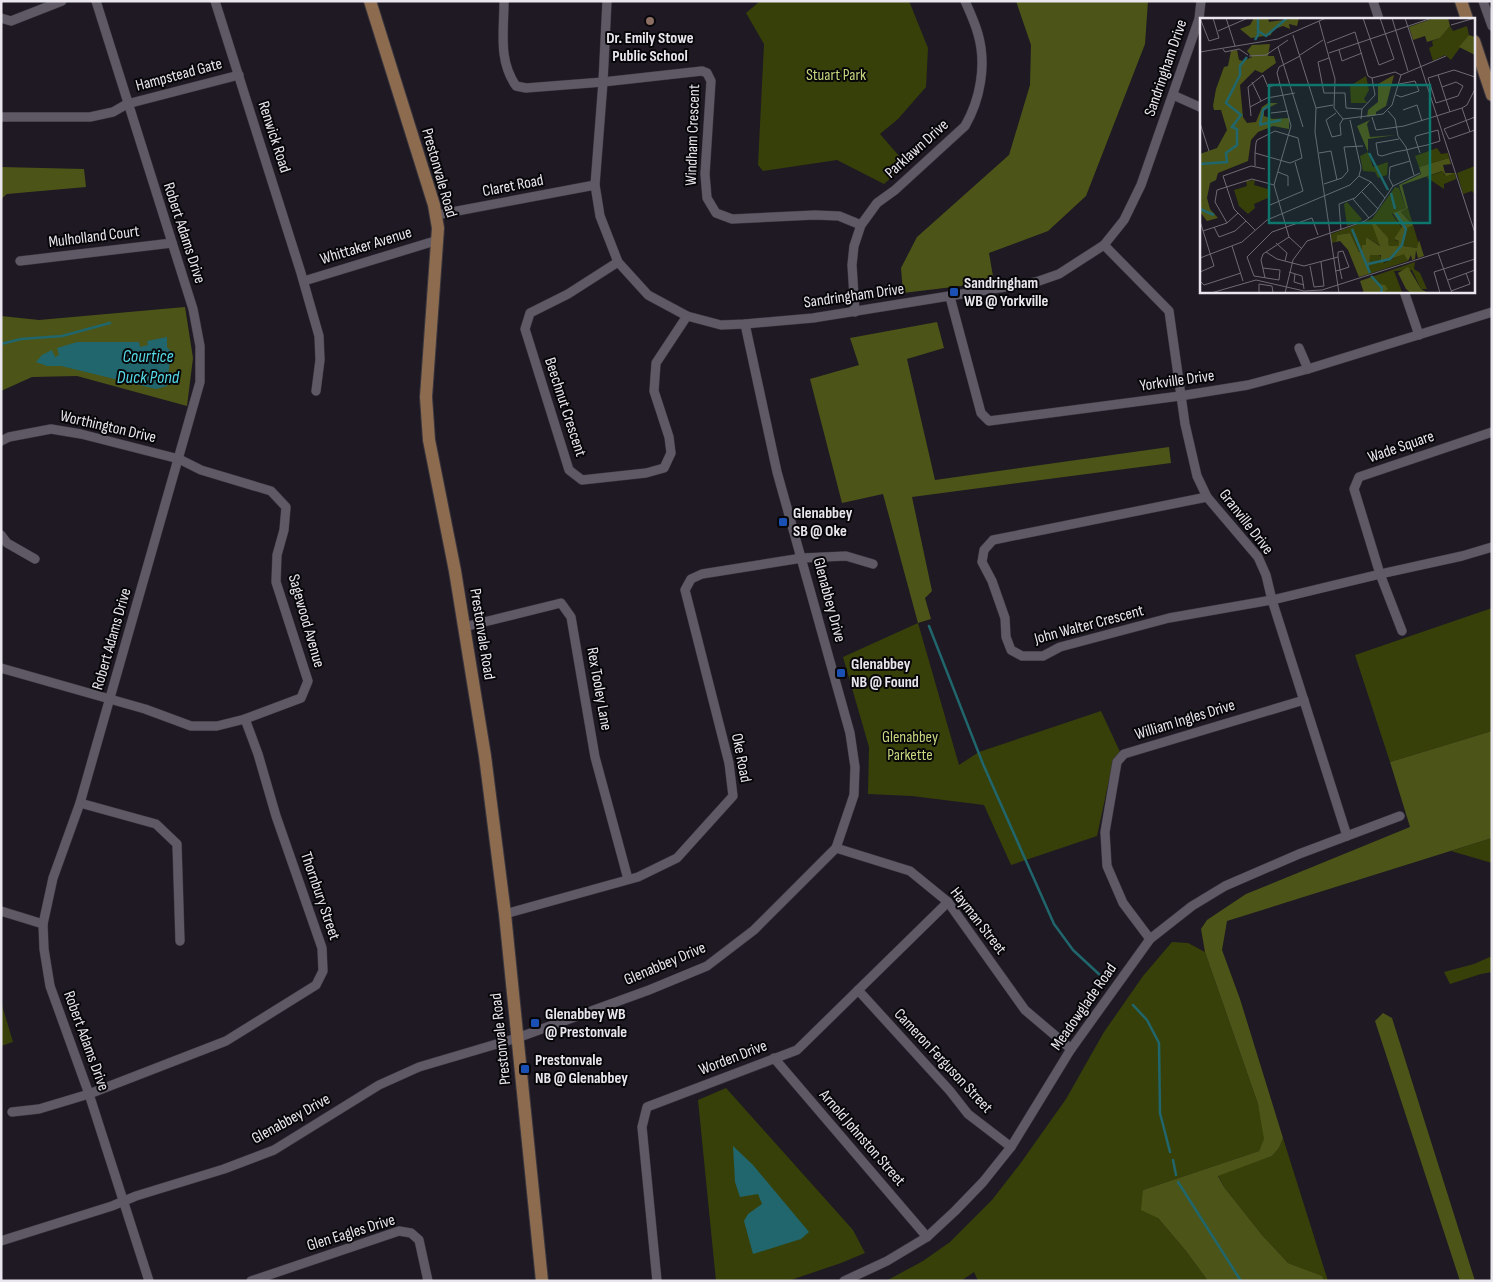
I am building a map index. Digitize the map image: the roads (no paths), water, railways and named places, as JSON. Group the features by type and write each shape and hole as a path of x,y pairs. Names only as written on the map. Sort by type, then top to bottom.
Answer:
{"street":[{"path":"1,18 11,21 62,1"},
{"name":"Robert Adams Drive","path":"96,1 193,310 200,346 200,382 111,699 80,803 53,878 43,924 44,949 50,986 89,1094 149,1281"},
{"name":"Renwick Road","path":"215,1 304,281 319,336 321,349 316,390"},
{"name":"Prestonvale Road","path":"370,1 436,215 438,240 427,381 427,416 432,462 455,572 485,756 505,914 542,1281"},
{"path":"504,1 503,55 510,77 516,86 526,88 603,82"},
{"name":"Sandringham Drive","path":"606,1 603,82 595,185 600,216 618,262 648,295 687,316 721,325 813,318 1036,282 1059,274 1104,245 1124,220 1141,185 1199,19 1202,1"},
{"name":"Parklawn Drive","path":"855,312 852,265 854,246 861,225 877,203 895,190 965,126 973,113 978,96 981,61 979,36 965,1"},
{"path":"1373,1 1379,18"},
{"path":"1461,1 1467,18"},
{"path":"1483,1 1492,26"},
{"path":"1476,47 1492,95"},
{"name":"Windham Crescent","path":"603,82 707,72 711,81 705,182 707,198 716,213 732,219 816,215 839,216 861,225"},
{"name":"Hampstead Gate","path":"1,117 90,117 113,112 127,104 238,75"},
{"path":"1173,95 1200,107"},
{"name":"Claret Road","path":"436,215 595,185"},
{"name":"Whittaker Avenue","path":"304,281 438,240"},
{"name":"Mulholland Court","path":"20,261 172,243"},
{"name":"Granville Drive","path":"1104,245 1169,311 1180,396 1197,476 1207,497 1258,557 1266,575 1272,600 1347,836"},
{"name":"Beechnut Crescent","path":"618,262 568,294 530,314 525,329 570,470 582,480 646,473 664,468 670,454 668,437 654,390 656,363 687,316"},
{"path":"1404,292 1419,335"},
{"name":"Yorkville Drive","path":"950,297 981,413 988,421 1180,396 1248,385 1308,369 1492,312"},
{"name":"Glenabbey Drive","path":"1,1241 224,1169 274,1150 379,1085 419,1067 517,1038 708,966 754,930 836,848 854,794 854,766 850,733 777,472 745,324"},
{"path":"1300,348 1308,369"},
{"name":"Worthington Drive","path":"1,441 9,437 51,429 81,434 179,459"},
{"name":"Wade Square","path":"1380,574 1354,489 1359,476 1492,432"},
{"name":"Sagewood Avenue","path":"1,668 111,699 191,726 217,726 244,719 301,698 308,681 276,582 277,555 284,530 286,507 271,491 202,470 179,459"},
{"name":"John Walter Crescent","path":"1207,497 993,540 984,550 982,562 992,580 1005,618 1006,637 1010,650 1022,656 1044,656 1060,647 1169,618 1272,600"},
{"path":"1,536 7,543 36,559"},
{"path":"1272,600 1462,556 1492,547"},
{"path":"802,558 846,556 872,564"},
{"name":"Oke Road","path":"505,914 638,877 677,858 733,796 728,763 685,590 691,579 702,574 802,558"},
{"path":"1380,574 1402,631"},
{"name":"Rex Tooley Lane","path":"464,627 561,603 571,617 595,757 628,879"},
{"name":"William Ingles Drive","path":"1150,939 1123,903 1107,866 1105,832 1117,762 1124,754 1304,700"},
{"name":"Thornbury Street","path":"12,1112 39,1109 89,1094 226,1041 316,985 323,971 322,948 244,719"},
{"path":"80,803 156,824 178,844 180,941"},
{"name":"Meadowglade Road","path":"844,1281 887,1261 927,1237 983,1182 1011,1148 1071,1049 1150,939 1192,906 1225,886 1299,854 1400,816"},
{"name":"Hayman Street","path":"836,848 910,871 948,902 1024,1010 1071,1049"},
{"name":"Worden Drive","path":"657,1281 642,1127 647,1107 797,1050 948,902"},
{"path":"1,911 43,924"},
{"name":"Cameron Ferguson Street","path":"858,990 950,1091 968,1114 1011,1148"},
{"name":"Arnold Johnston Street","path":"774,1058 927,1237"},
{"name":"Glen Eagles Drive","path":"251,1281 399,1231 412,1233 419,1240 428,1281"}],"water":[{"name":"Courtice Duck Pond","path":"167,337 167,347 175,356 170,360 167,386 156,389 61,366 47,366 36,362 42,355 52,350 55,357 59,355 57,348 77,342 139,342 140,347 148,345 147,341"},
{"path":"733,1146 753,1165 809,1232 801,1239 753,1254 744,1221 748,1214 762,1204 758,1194 740,1197 735,1182"}],"waterway":[{"path":"1,344 21,339 62,336 110,323"},
{"path":"929,626 983,764 1054,924 1073,950 1101,976"},
{"path":"1133,1005 1147,1020 1159,1043 1160,1113 1170,1152"},
{"path":"1173,1160 1176,1175"},
{"path":"1178,1182 1241,1281"}],"place":[{"name":"Dr. Emily Stowe Public School","path":"650,21"},
{"name":"Sandringham WB @ Yorkville","path":"954,292"},
{"name":"Glenabbey SB @ Oke","path":"783,522"},
{"name":"Glenabbey NB @ Found","path":"841,673"},
{"name":"Glenabbey WB @ Prestonvale","path":"535,1023"},
{"name":"Prestonvale NB @ Glenabbey","path":"525,1069"}],"park label":[{"name":"Stuart Park","path":"836,75"},
{"name":"Glenabbey Parkette","path":"910,746"}]}
